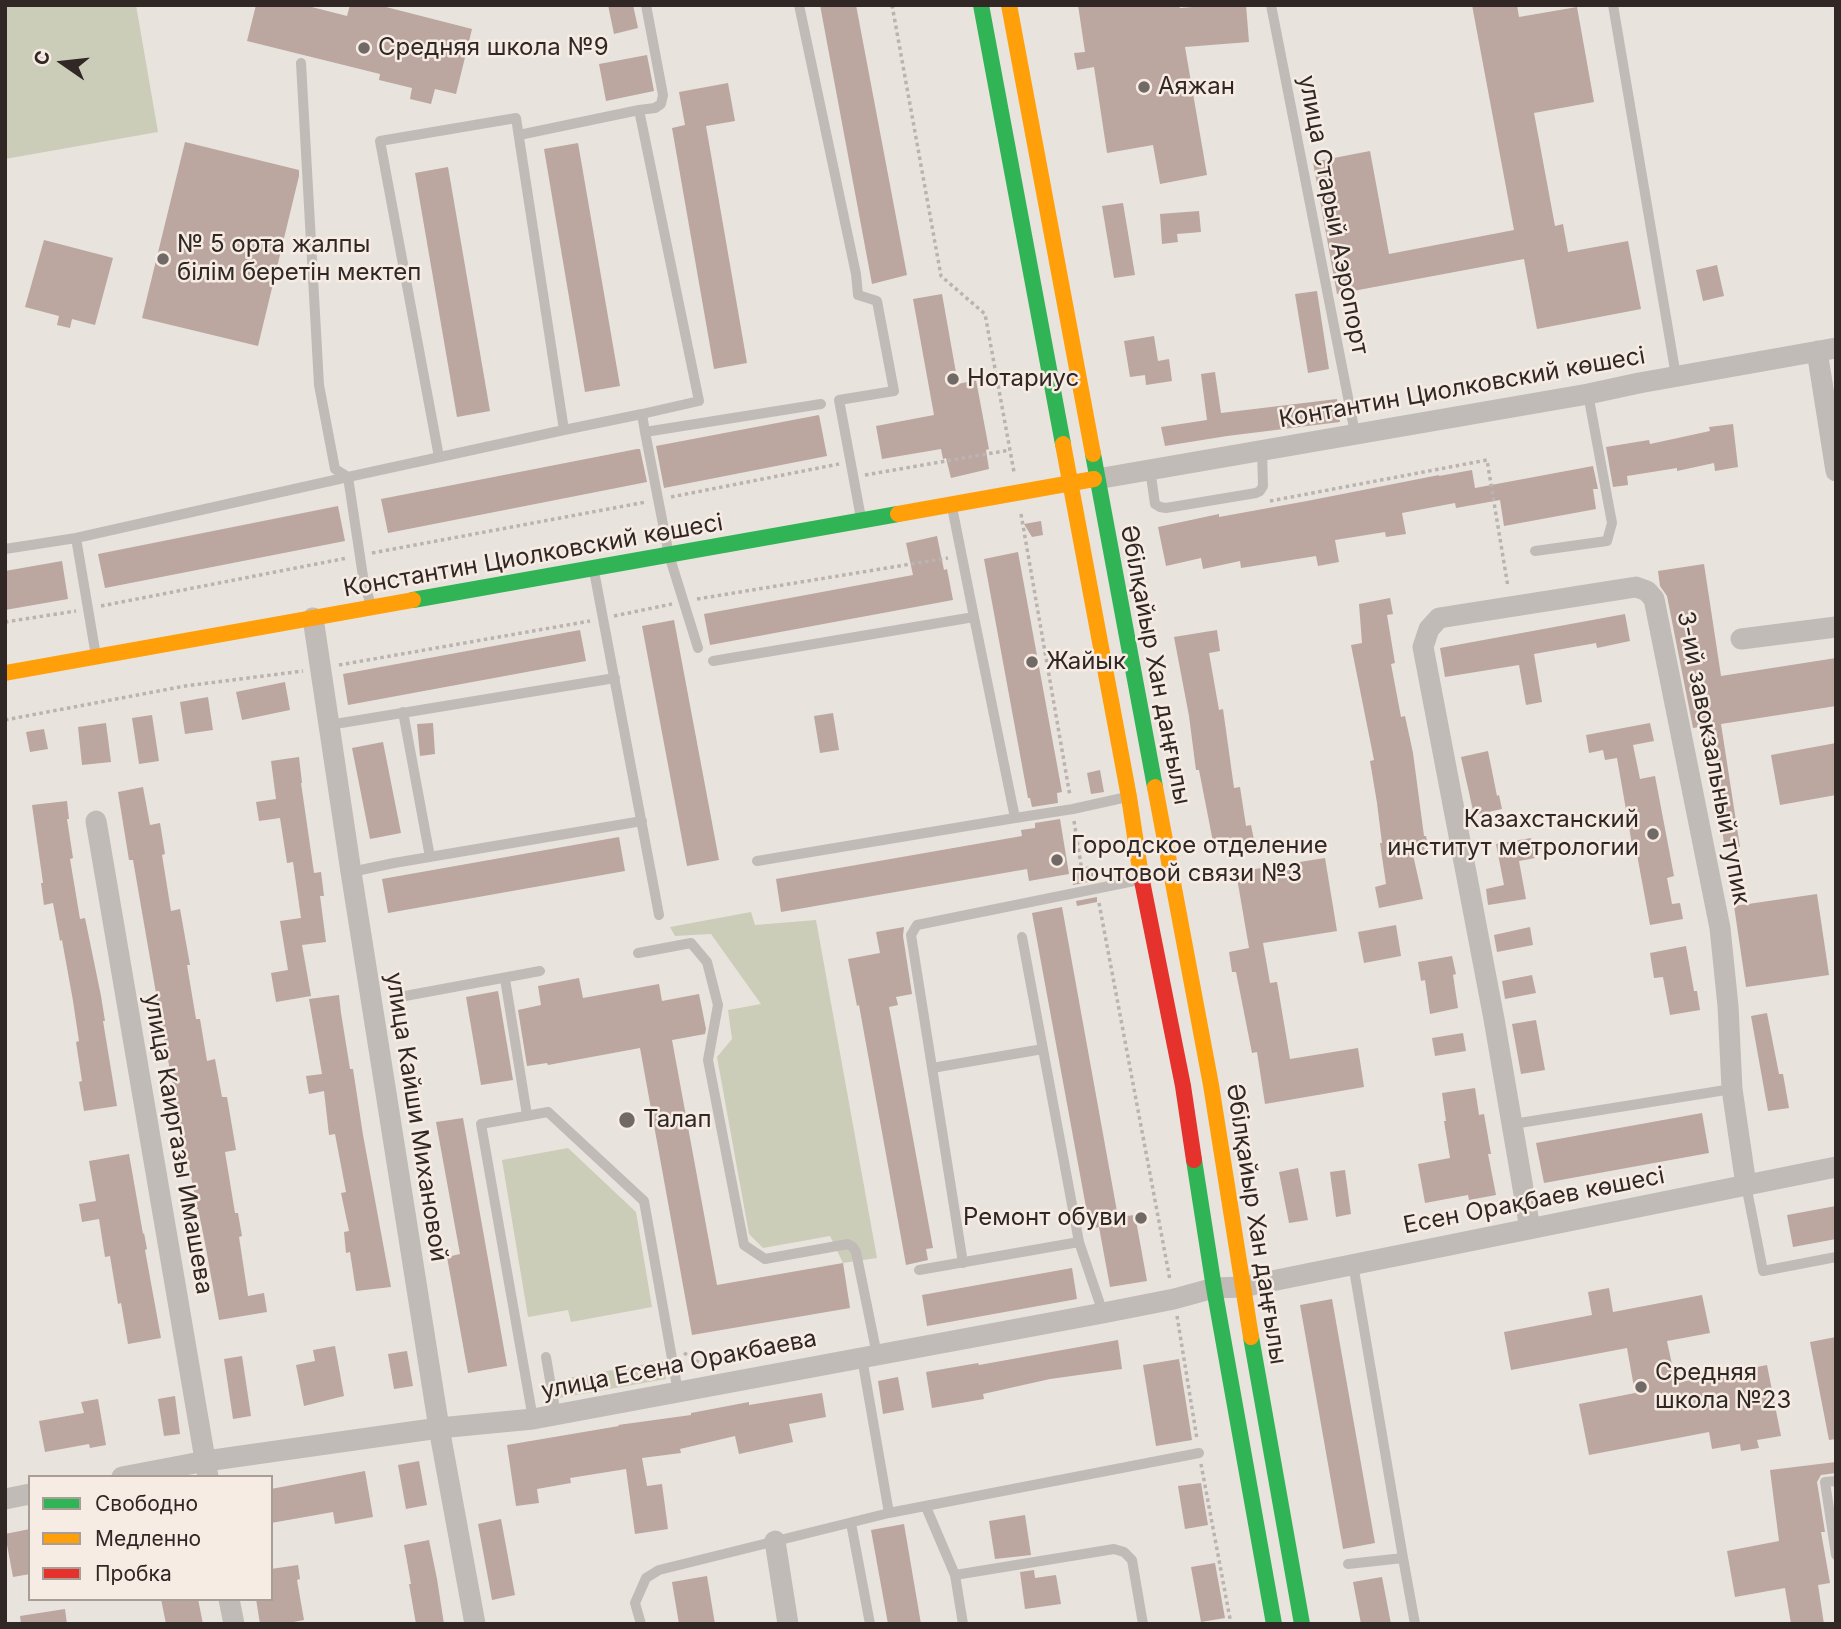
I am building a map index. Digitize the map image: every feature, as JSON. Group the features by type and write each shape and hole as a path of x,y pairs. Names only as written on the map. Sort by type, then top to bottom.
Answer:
{"main road":[{"name":"Әбілқайыр Хан даңғылы","path":"981,5 1142,879 1183,1086 1214,1288 1274,1624"},
{"name":"Әбілқайыр Хан даңғылы","path":"1009,5 1211,1085 1242,1287 1302,1624"},
{"name":"Константин Циолковский көшесі","path":"5,673 1097,479"}],"street":[{"name":"Контантин Циолковский көшесі","path":"1097,479 1826,350"},
{"path":"1826,350 1836,471"},
{"name":"3-ий завокзальный тупик","path":"1530,1229 1513,1124 1423,647 1429,629 1439,618 1636,587 1647,591 1654,599 1720,928 1728,1006 1732,1089 1746,1185"},
{"name":"улица Кайши Михановой","path":"313,618 439,1428 475,1624"},
{"path":"1741,639 1836,628"},
{"name":"улица Каиргазы Имашева","path":"96,821 207,1469"},
{"name":"Есен Орақбаев көшесі","path":"1242,1287 1836,1167"},
{"name":"улица Есена Оракбаева","path":"143,1475 207,1469 439,1428 533,1419 1174,1300 1214,1288 1242,1287"},
{"path":"5,1499 28,1494"},
{"path":"775,1541 788,1624"},
{"path":"229,1601 234,1624"}],"lane":[{"path":"519,135 655,108 661,104 663,95 646,5"},
{"path":"799,5 856,274 858,295 877,301 894,391 839,400 862,520"},
{"name":"улица Старый Аэропорт","path":"1271,5 1355,433"},
{"path":"1613,5 1676,376"},
{"path":"301,63 319,385 335,469 348,477 364,583 371,607"},
{"path":"5,549 76,538 699,401 639,110"},
{"path":"439,457 380,141 516,118 564,430"},
{"path":"1535,551 1607,541 1612,523 1588,394"},
{"path":"645,432 821,404"},
{"path":"642,414 669,555 698,648"},
{"path":"1150,469 1155,504 1160,507 1256,493 1263,486 1262,450"},
{"path":"952,504 1015,818"},
{"path":"76,538 96,656"},
{"path":"594,568 659,915"},
{"path":"713,661 974,617"},
{"path":"329,725 615,678"},
{"path":"403,712 430,857"},
{"path":"757,861 1073,809 1129,797"},
{"path":"351,872 642,821"},
{"path":"963,1264 911,935 917,925 1142,879"},
{"path":"1022,937 1079,1242 1103,1313"},
{"path":"638,953 691,943 707,962 718,1005 708,1060 744,1245 765,1259 848,1244 856,1252 889,1514"},
{"path":"405,996 540,971"},
{"path":"505,979 527,1115"},
{"path":"932,1068 1043,1049"},
{"path":"1513,1124 1732,1089"},
{"path":"533,1419 481,1124 527,1115 548,1112 644,1201 678,1392"},
{"path":"1746,1185 1763,1271 1836,1257"},
{"path":"919,1270 1079,1242"},
{"path":"1353,1264 1415,1624"},
{"path":"545,1357 556,1415"},
{"path":"640,1624 635,1603 646,1578 659,1570 889,1514 1199,1453"},
{"path":"1830,1482 1836,1555"},
{"path":"926,1507 955,1575 963,1624"},
{"path":"851,1523 870,1624"},
{"path":"955,1575 1114,1549 1124,1552 1132,1560 1143,1624"},
{"path":"1348,1564 1403,1558"}],"path":[{"path":"5,622 88,609 850,462 864,475 1010,450"},
{"path":"1263,486 1267,502 1487,460 1511,607"},
{"path":"5,720 185,686 320,668 603,618 683,601 922,564 962,555"},
{"path":"669,1345 700,1363 746,1355"}],"green space":[{"path":"5,5 136,5 158,132 5,159"},
{"path":"751,912 755,925 816,920 877,1258 843,1263 830,1236 763,1248 749,1234 717,1057 732,1039 728,1010 761,1004 711,934 675,936 670,927"},
{"path":"568,1148 636,1212 652,1307 571,1322 568,1310 528,1317 502,1160"},
{"path":"663,1361 666,1379 559,1398 557,1380"}],"building":[{"path":"256,5 304,5 347,16 350,5 387,5 386,7 472,29 456,94 435,89 431,104 410,99 412,88 379,80 380,74 247,41"},
{"path":"608,5 633,5 638,28 614,34"},
{"path":"820,5 856,5 907,275 872,284"},
{"name":"Аяжан","path":"1078,5 1179,5 1180,8 1246,5 1249,42 1185,47 1207,175 1160,184 1153,145 1107,153 1094,67 1077,70 1074,53 1085,52"},
{"path":"1472,5 1517,5 1519,17 1577,7 1594,102 1534,113 1555,226 1563,224 1568,252 1628,241 1641,309 1537,329 1524,259 1337,294 1313,162 1370,151 1389,254 1514,230"},
{"path":"647,55 654,91 606,101 599,64"},
{"path":"728,83 735,121 706,126 747,363 714,369 672,128 685,125 679,92"},
{"path":"185,142 299,170 258,346 142,318"},
{"path":"578,143 620,386 585,392 544,149"},
{"path":"448,167 490,411 457,417 415,173"},
{"path":"1123,203 1135,275 1114,278 1102,206"},
{"path":"1199,211 1201,232 1177,234 1178,242 1162,244 1160,214"},
{"path":"44,240 113,258 95,325 72,319 70,328 57,325 59,316 25,307"},
{"path":"1717,265 1724,296 1703,301 1696,270"},
{"path":"1317,291 1329,369 1308,373 1295,294"},
{"path":"942,294 958,384 976,380 989,449 986,450 989,469 951,478 941,449 882,459 876,426 934,415 913,299"},
{"path":"1154,336 1158,361 1169,359 1172,381 1146,385 1145,375 1130,377 1124,341"},
{"path":"1215,372 1221,413 1337,399 1340,422 1165,446 1161,427 1207,420 1201,374"},
{"path":"819,415 827,456 664,488 656,446"},
{"path":"1733,424 1738,467 1715,471 1714,463 1677,471 1677,468 1627,476 1628,485 1613,487 1606,447 1649,440 1650,444 1710,431 1709,427"},
{"path":"640,449 647,482 388,533 381,499"},
{"path":"1593,466 1598,489 1593,489 1596,509 1504,526 1500,500 1456,508 1455,503 1402,513 1406,534 1386,537 1385,532 1335,540 1339,562 1318,566 1316,556 1241,568 1240,561 1203,569 1201,558 1166,566 1158,527 1472,470 1475,488"},
{"path":"338,506 345,541 105,588 98,554"},
{"path":"1041,521 1043,535 1032,537 1024,524"},
{"path":"937,536 953,600 710,645 704,614 913,575 906,543"},
{"path":"1018,552 1062,792 1057,793 1058,803 1032,807 1028,798 984,559"},
{"path":"62,561 68,599 5,610 5,571"},
{"path":"1704,564 1721,676 1836,658 1836,706 1721,724 1740,847 1725,849 1706,726 1693,728 1667,596 1660,586 1658,571"},
{"path":"1390,598 1393,614 1387,615 1395,663 1391,664 1401,717 1405,716 1413,753 1424,836 1429,852 1413,855 1423,899 1379,908 1375,887 1386,884 1370,761 1374,760 1351,645 1362,643 1359,604"},
{"path":"1625,614 1630,641 1597,648 1596,643 1534,654 1542,702 1526,705 1519,665 1445,677 1440,648"},
{"path":"674,620 719,860 687,866 642,626"},
{"path":"580,630 586,661 348,705 343,674"},
{"path":"1217,630 1220,651 1209,653 1219,710 1223,709 1234,788 1240,787 1246,826 1251,825 1254,840 1214,847 1199,770 1196,770 1174,637"},
{"path":"285,682 290,710 242,720 236,692"},
{"path":"208,697 213,730 185,734 180,702"},
{"path":"833,713 839,750 820,753 814,716"},
{"path":"152,715 159,761 139,764 132,718"},
{"path":"106,723 111,762 82,765 78,727"},
{"path":"433,723 435,754 420,756 417,724"},
{"path":"1650,723 1654,741 1633,745 1640,779 1655,776 1674,876 1667,878 1672,904 1680,903 1683,919 1650,925 1636,849 1633,850 1617,758 1605,760 1603,750 1589,753 1586,735"},
{"path":"44,729 48,749 30,752 26,732"},
{"path":"383,742 401,833 370,839 352,748"},
{"path":"1836,743 1836,795 1780,805 1771,755"},
{"path":"1488,751 1502,809 1474,815 1461,757"},
{"path":"299,757 314,873 321,872 324,896 320,896 326,942 302,945 311,996 276,1002 271,973 288,970 280,921 301,918 293,862 287,863 280,818 259,821 256,802 276,799 271,761"},
{"path":"1100,770 1104,792 1091,794 1087,773"},
{"path":"143,787 150,825 160,823 171,911 180,909 196,1019 200,1019 207,1061 215,1059 222,1097 227,1097 236,1150 225,1152 235,1213 238,1213 242,1236 239,1237 248,1296 264,1293 267,1312 219,1320 186,1159 133,860 129,860 118,792"},
{"path":"67,801 73,858 70,859 80,919 85,918 101,996 117,1106 84,1111 73,1001 53,903 44,905 32,805"},
{"path":"1060,819 1069,874 1029,881 1027,869 781,912 776,879 1022,836 1021,830 1035,828 1035,823"},
{"path":"619,837 625,871 388,913 382,879"},
{"path":"1531,838 1535,858 1519,861 1526,899 1488,905 1486,889 1504,885 1496,844"},
{"path":"1325,858 1337,931 1263,943 1270,983 1277,982 1290,1059 1358,1048 1364,1087 1265,1104 1257,1052 1252,1053 1236,972 1232,972 1229,952 1249,948 1236,872"},
{"path":"1092,866 1094,881 1073,885 1070,869"},
{"path":"1817,894 1829,975 1746,987 1734,906"},
{"path":"1097,897 1097,902 1077,906 1076,901"},
{"path":"1062,907 1118,1217 1135,1215 1147,1281 1110,1287 1099,1227 1090,1229 1032,913"},
{"path":"1396,925 1401,956 1364,963 1358,932"},
{"path":"904,927 912,994 896,997 898,1005 889,1007 933,1248 926,1249 928,1260 906,1265 859,1005 857,1006 848,959 880,953 876,932"},
{"path":"1530,927 1533,945 1497,952 1494,935"},
{"path":"1686,946 1700,1010 1670,1015 1663,977 1654,978 1650,953"},
{"path":"1452,956 1458,1008 1430,1014 1425,980 1421,981 1418,962"},
{"path":"1532,975 1536,993 1505,999 1502,981"},
{"path":"579,978 583,998 659,984 662,1001 699,994 705,1034 672,1040 717,1285 843,1263 850,1308 692,1335 640,1048 548,1065 527,1066 518,1010 541,1005 538,986"},
{"path":"498,991 513,1080 481,1085 466,997"},
{"path":"339,995 350,1069 353,1069 391,1287 356,1291 350,1252 346,1253 344,1232 349,1231 341,1193 346,1192 335,1134 329,1135 324,1091 309,1094 306,1076 322,1074 309,999"},
{"path":"1767,1013 1789,1108 1768,1111 1751,1016"},
{"path":"1536,1020 1545,1070 1521,1074 1512,1024"},
{"path":"1463,1033 1466,1051 1435,1056 1432,1038"},
{"path":"1475,1088 1479,1115 1484,1114 1496,1195 1469,1200 1468,1195 1425,1203 1418,1164 1450,1158 1442,1093"},
{"path":"1702,1113 1709,1153 1544,1183 1536,1143"},
{"path":"463,1118 507,1366 468,1373 447,1257 460,1254 436,1122"},
{"path":"129,1154 161,1338 128,1344 110,1256 105,1257 99,1219 82,1222 79,1204 96,1201 89,1161"},
{"path":"1298,1168 1308,1220 1289,1223 1279,1172"},
{"path":"1345,1170 1351,1214 1336,1217 1330,1172"},
{"path":"1836,1206 1836,1239 1793,1247 1787,1215"},
{"path":"1072,1268 1077,1299 927,1326 922,1295"},
{"path":"1609,1288 1613,1312 1702,1295 1710,1333 1667,1341 1676,1383 1767,1365 1781,1436 1757,1440 1759,1448 1741,1451 1740,1444 1712,1449 1709,1432 1589,1455 1579,1404 1635,1393 1627,1348 1511,1370 1504,1332 1592,1315 1588,1292"},
{"path":"1332,1299 1375,1543 1343,1549 1300,1305"},
{"path":"1836,1337 1836,1439 1829,1440 1810,1342"},
{"path":"1118,1340 1122,1369 1050,1379 983,1394 984,1399 932,1408 926,1372"},
{"path":"335,1346 344,1396 304,1406 296,1365 315,1361 313,1350"},
{"path":"407,1351 413,1386 394,1389 388,1354"},
{"path":"242,1356 251,1416 233,1419 224,1359"},
{"path":"1179,1359 1192,1440 1156,1446 1143,1365"},
{"path":"898,1377 904,1410 883,1414 878,1381"},
{"path":"822,1393 826,1417 789,1424 793,1442 739,1454 735,1436 680,1449 681,1453 642,1458 647,1486 662,1484 668,1529 635,1534 626,1469 570,1478 571,1483 537,1489 539,1503 516,1506 507,1445 691,1415 749,1402 749,1405"},
{"path":"175,1396 180,1434 164,1436 158,1399"},
{"path":"98,1399 106,1445 90,1448 89,1444 45,1452 39,1421 84,1413 81,1402"},
{"path":"419,1461 427,1505 406,1509 398,1465"},
{"path":"1836,1462 1836,1473 1821,1475 1817,1482 1825,1532 1821,1532 1830,1583 1818,1585 1824,1624 1791,1624 1785,1588 1735,1597 1727,1551 1779,1541 1770,1470"},
{"path":"365,1471 373,1517 335,1524 333,1512 273,1523 273,1489"},
{"path":"1201,1483 1208,1525 1185,1529 1178,1486"},
{"path":"1025,1515 1031,1555 995,1559 989,1521"},
{"path":"501,1519 515,1595 492,1600 478,1524"},
{"path":"904,1524 921,1624 888,1624 871,1530"},
{"path":"28,1529 28,1574 13,1577 5,1534"},
{"path":"429,1540 444,1624 416,1624 404,1545"},
{"path":"1215,1563 1225,1618 1201,1622 1191,1567"},
{"path":"298,1565 300,1579 297,1580 304,1620 260,1624 256,1601 273,1601 273,1569"},
{"path":"1034,1570 1035,1578 1056,1575 1061,1604 1025,1609 1020,1572"},
{"path":"707,1576 715,1624 679,1624 672,1582"},
{"path":"1382,1577 1391,1624 1361,1624 1353,1582"},
{"path":"161,1601 198,1601 203,1624 166,1624"},
{"path":"65,1609 67,1624 21,1624 20,1616"}],"traffic: fast":[{"path":"981,5 1063,444"},
{"path":"1093,454 1155,787"},
{"path":"413,600 898,514"},
{"path":"1194,1160 1274,1624"},
{"path":"1251,1337 1302,1624"}],"traffic: slow":[{"path":"1009,5 1093,454"},
{"path":"1063,444 1129,797 1141,876"},
{"path":"898,514 1094,479"},
{"path":"5,673 413,600"},
{"path":"1155,787 1211,1085 1251,1337"}],"traffic: jam":[{"path":"1141,876 1183,1086 1194,1160"}],"place":[{"name":"Средняя школа №9","path":"364,48"},
{"name":"Аяжан","path":"1144,87"},
{"name":"№ 5 орта жалпы білім беретін мектеп","path":"163,259"},
{"name":"Нотариус","path":"953,379"},
{"name":"Жайык","path":"1032,662"},
{"name":"Казахстанский институт метрологии","path":"1653,834"},
{"name":"Городское отделение почтовой связи №3","path":"1057,860"},
{"name":"Талап","path":"627,1120"},
{"name":"Ремонт обуви","path":"1141,1218"},
{"name":"Средняя школа №23","path":"1641,1387"}]}
